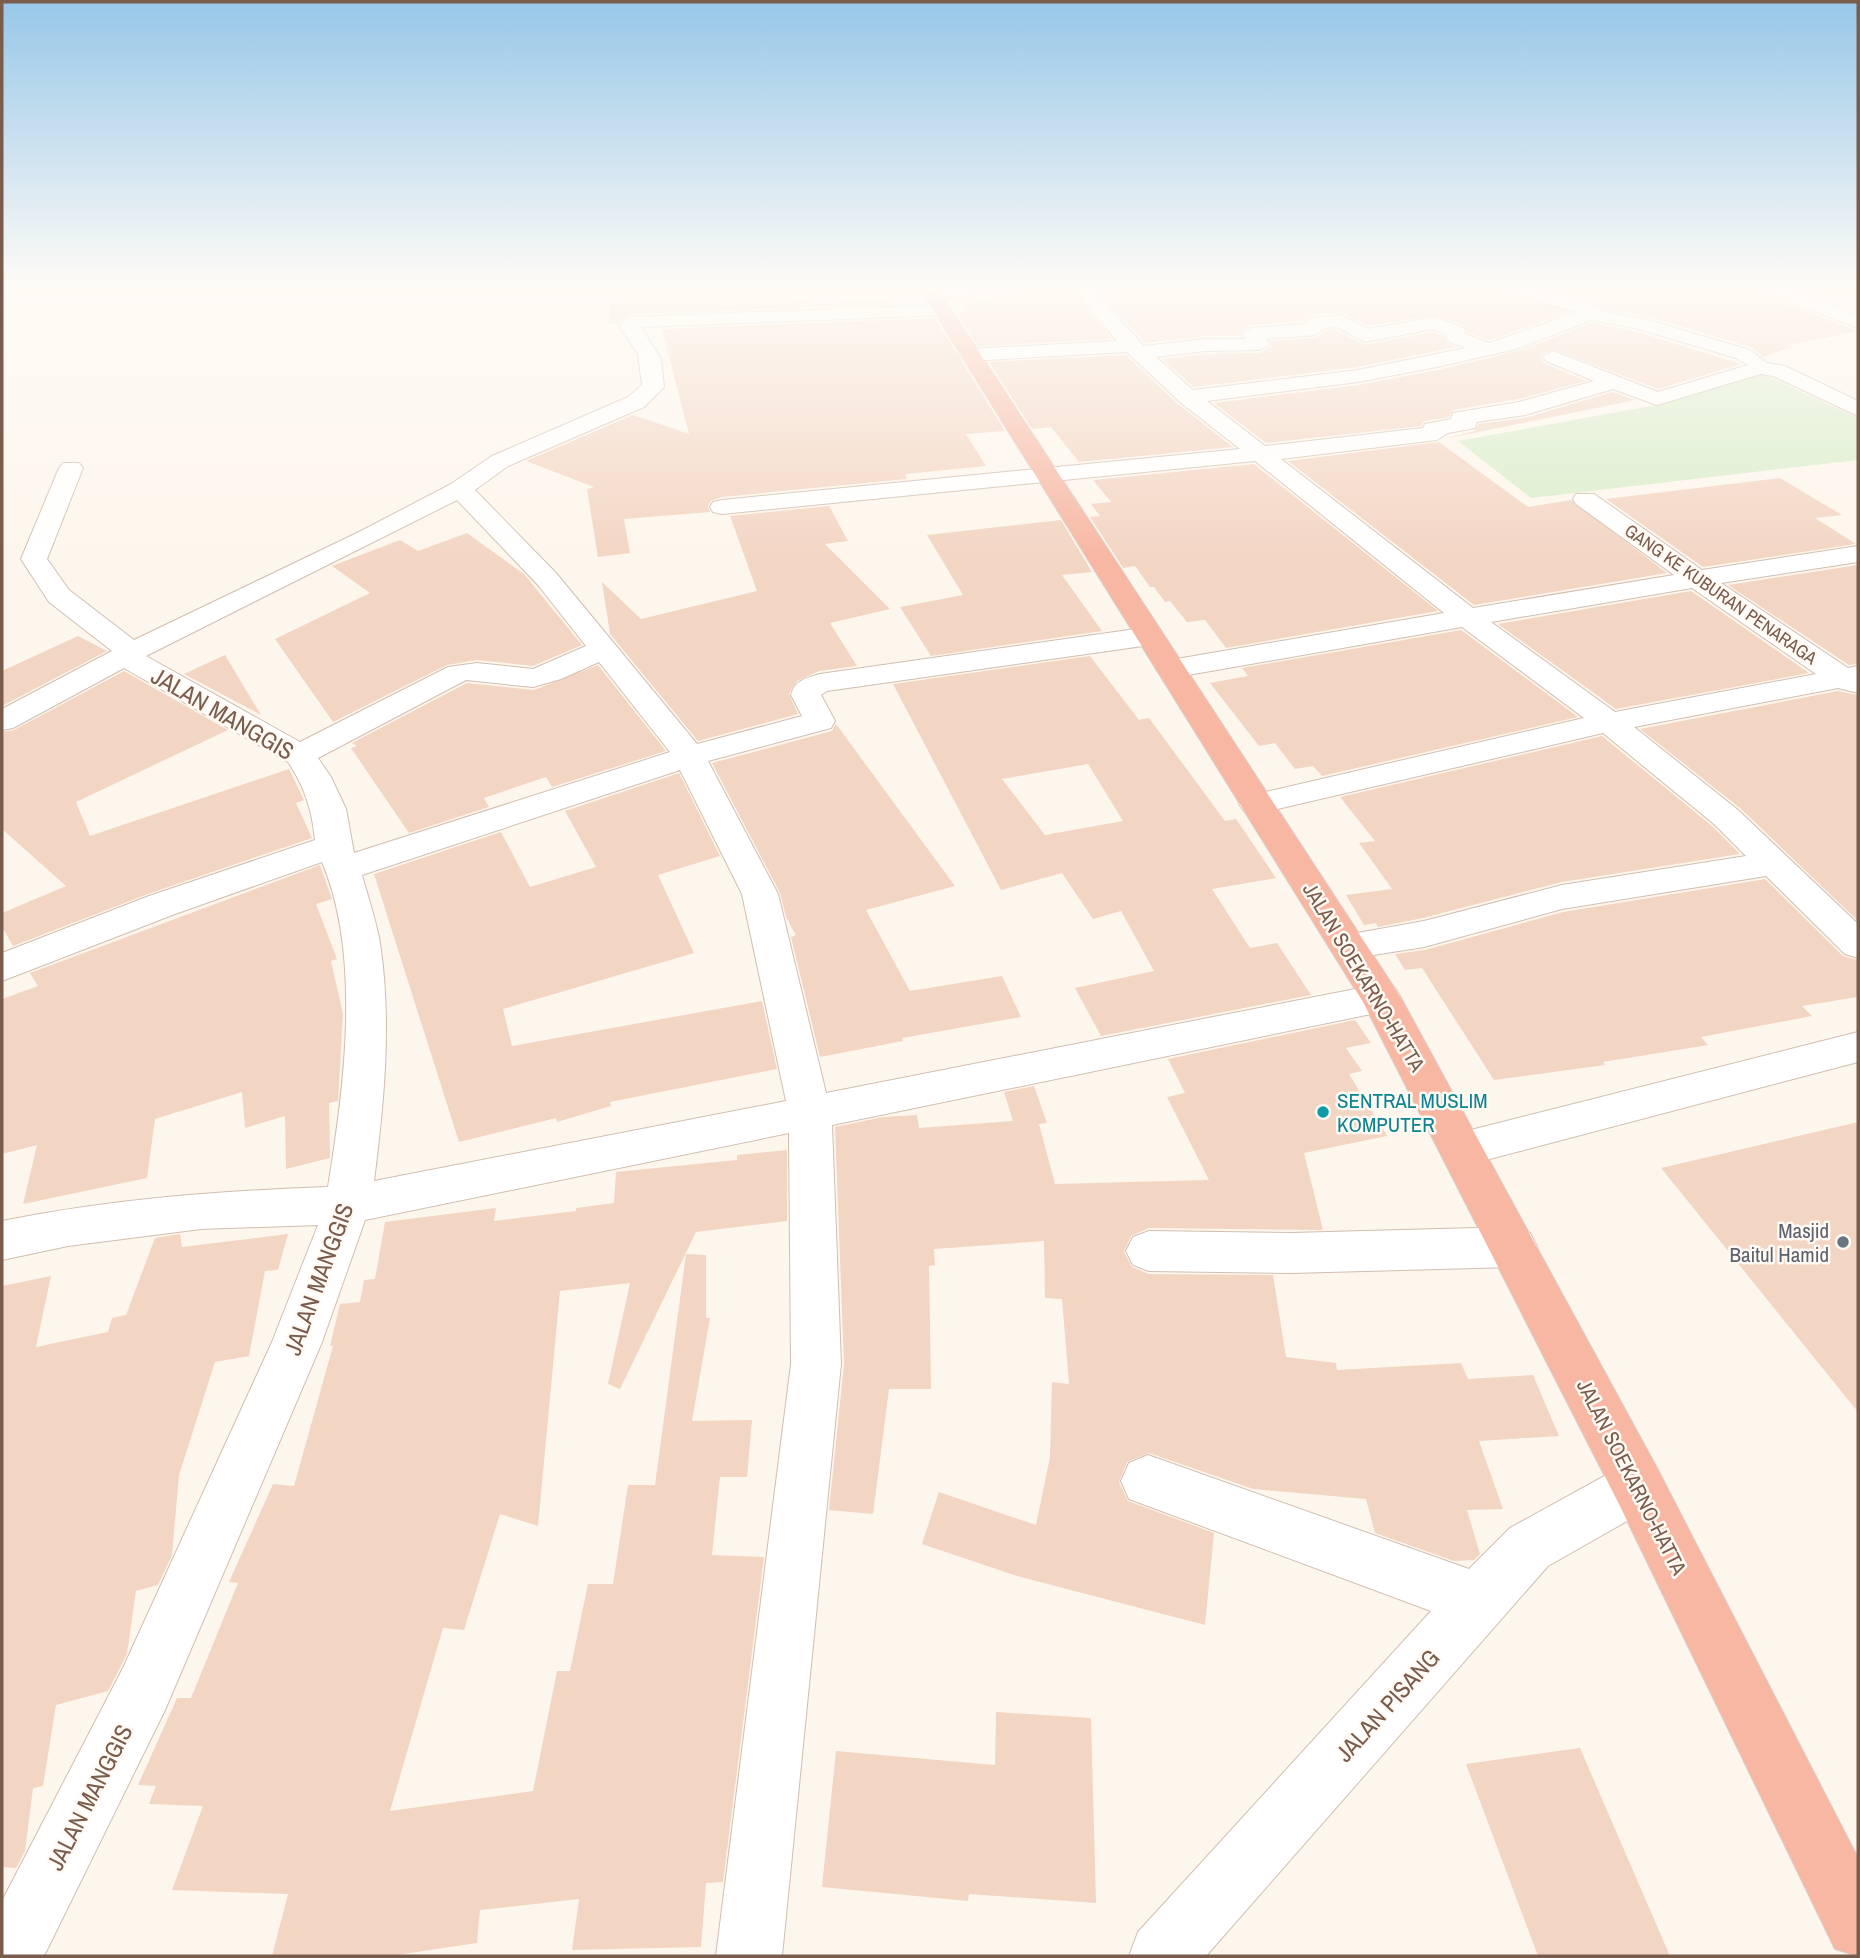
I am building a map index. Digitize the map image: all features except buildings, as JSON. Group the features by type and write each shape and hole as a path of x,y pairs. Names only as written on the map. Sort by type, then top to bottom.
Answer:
{"highway":[{"name":"JALAN SOEKARNO-HATTA","path":"983,377 1381,998 1463,1149 1638,1486 1858,1926"}],"street":[{"path":"2,721 128,654 460,489 500,461 636,402 653,387 653,377"},
{"path":"1167,377 1468,618 1609,722 1726,817 1858,945"},
{"path":"1188,397 1342,377"},
{"path":"1604,377 1657,399 1729,377"},
{"path":"1793,377 1858,409"},
{"path":"722,507 1260,454 1437,433 1433,429 1467,423 1461,418 1525,408 1537,402 1615,382"},
{"name":"JALAN MANGGIS","path":"9,1956 149,1677 297,1342 348,1205 361,1117 366,1017 360,942 338,858 329,809 315,777 299,755 128,654 59,596 34,559 71,468"},
{"path":"460,489 547,579 690,756 703,787 761,894 810,1114 816,1364 749,1956"},
{"name":"GANG KE KUBURAN PENARAGA","path":"1585,499 1853,681"},
{"path":"1171,669 1601,594 1858,554"},
{"path":"2,968 162,905 338,858 820,721 806,695 808,688 820,684 1150,636"},
{"path":"299,755 458,673 473,670 514,678 534,678 603,649"},
{"path":"1256,804 1609,722 1853,681"},
{"path":"1348,946 1424,934 1562,897 1773,863"},
{"path":"2,1240 68,1227 201,1210 348,1205 1381,998"},
{"path":"1463,1149 1858,1047"},
{"path":"1149,1251 1291,1254 1514,1247"},
{"path":"1148,1481 1480,1601"},
{"name":"JALAN PISANG","path":"1162,1956 1530,1547 1638,1486"}],"green space":[{"path":"1751,377 1770,377 1858,418 1858,460 1531,498 1458,441 1651,406"}],"place":[{"name":"SENTRAL MUSLIM KOMPUTER","path":"1323,1112"},
{"name":"Masjid Baitul Hamid","path":"1843,1242"}]}
